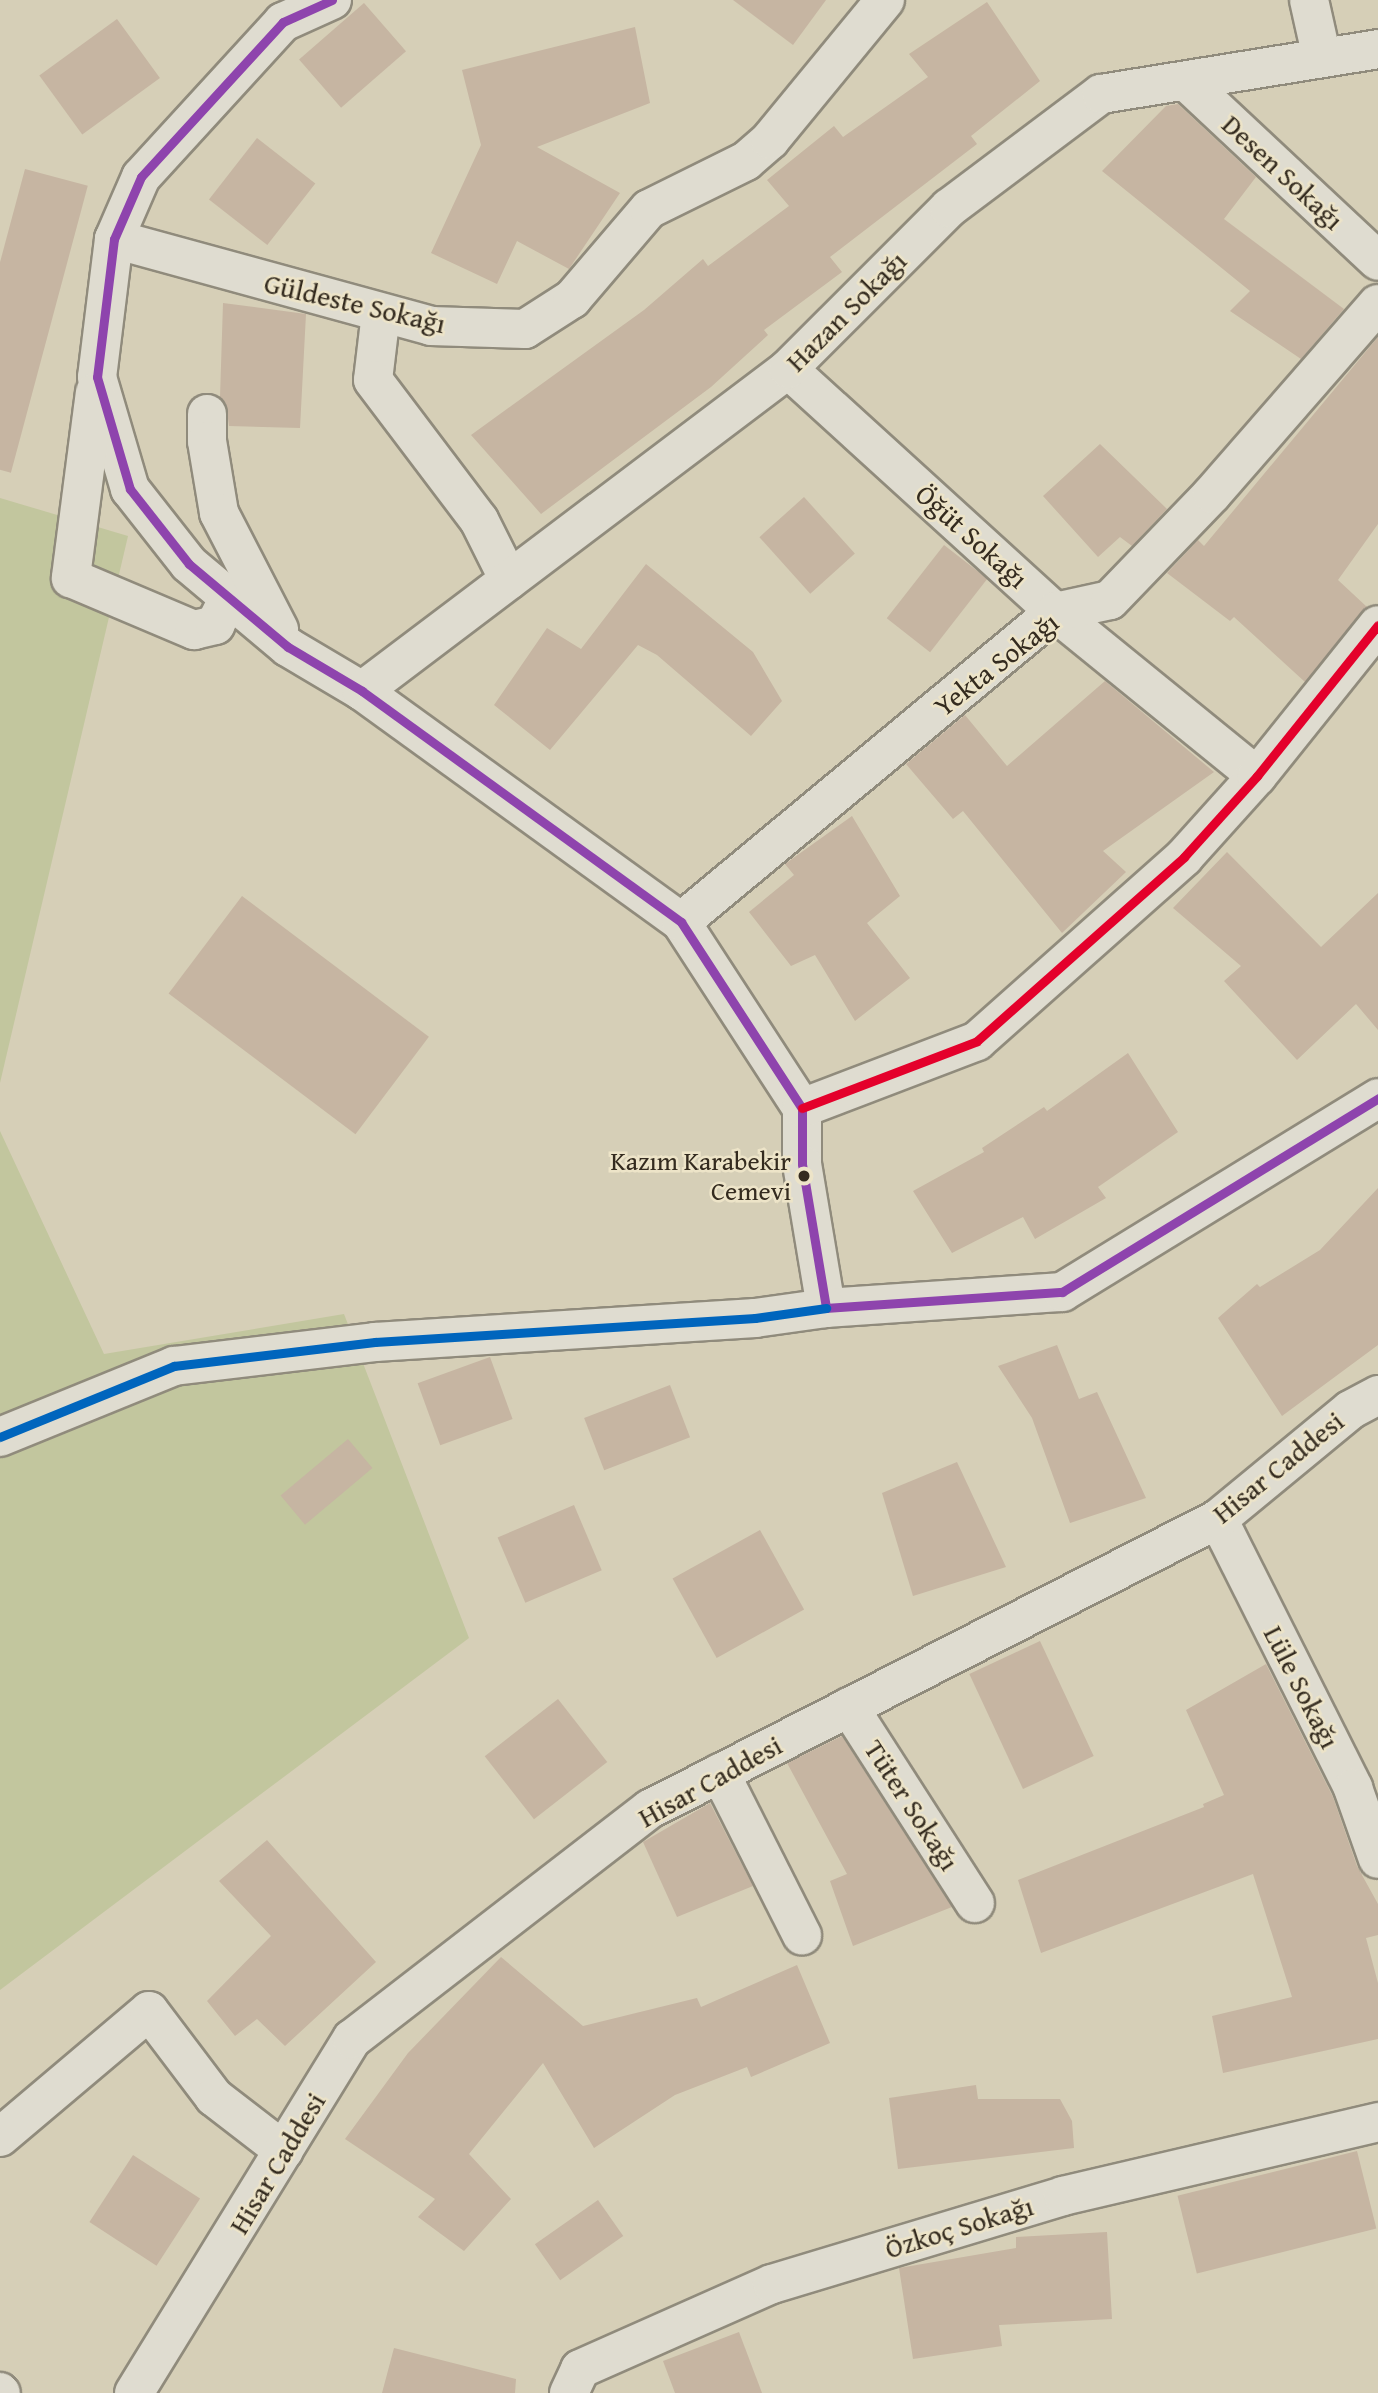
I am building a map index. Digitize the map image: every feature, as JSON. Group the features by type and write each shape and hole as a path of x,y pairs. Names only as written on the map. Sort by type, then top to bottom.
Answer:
{"street":[{"path":"229,597 215,625 194,630 71,578 114,239 141,177 283,22 332,0"},
{"name":"Güldeste Sokağı","path":"114,239 202,267 431,327 525,329 572,299 649,209 746,161 770,140 886,0"},
{"path":"1309,0 1322,58"},
{"name":"Hazan Sokağı","path":"362,691 788,369 949,208 1101,94 1188,83 1378,49"},
{"name":"Desen Sokağı","path":"1188,83 1378,261"},
{"name":"Yekta Sokağı","path":"681,922 1055,612 1110,600 1212,494 1378,304"},
{"path":"381,313 373,380 479,520 509,580"},
{"name":"Öğüt Sokağı","path":"788,369 1055,612 1257,776"},
{"path":"97,376 130,489 189,564 288,647 362,691 681,922 802,1108 802,1164 826,1308"},
{"path":"207,414 207,441 219,513 288,647"},
{"path":"802,1108 977,1041 1184,857 1257,776 1378,625"},
{"path":"0,1437 174,1366 375,1342 755,1318 826,1308 1062,1292 1378,1098"},
{"name":"Hisar Caddesi","path":"134,2393 352,2039 650,1810 1218,1519 1350,1410 1378,1395"},
{"name":"Lüle Sokağı","path":"1218,1519 1353,1788 1378,1859"},
{"name":"Tüter Sokağı","path":"849,1707 975,1903"},
{"path":"720,1773 802,1935"},
{"path":"0,2137 149,2011 214,2097 284,2151"},
{"name":"Özkoç Sokağı","path":"569,2393 580,2368 772,2284 1063,2196 1378,2122"}],"green space":[{"path":"0,498 128,536 0,1083"},
{"path":"0,1131 104,1354 344,1314 469,1638 0,1990"}],"building":[{"path":"733,0 826,0 793,45"},
{"path":"987,2 1040,81 971,136 977,144 830,257 842,272 764,330 768,335 711,387 541,514 471,435 644,310 703,259 708,266 789,206 767,180 834,126 843,137 928,77 909,54"},
{"path":"364,3 406,51 341,108 299,59"},
{"path":"117,19 160,78 82,134 39,75"},
{"path":"635,27 650,103 537,147 620,193 569,269 517,241 497,284 431,253 481,145 462,70"},
{"path":"1178,104 1256,177 1224,219 1344,309 1301,359 1230,311 1250,291 1102,171 1166,106"},
{"path":"257,138 315,184 267,245 209,199"},
{"path":"25,169 88,186 11,473 0,470 0,262"},
{"path":"223,303 306,314 300,428 229,426 226,404 220,397"},
{"path":"1378,337 1378,524 1338,580 1367,607 1305,682 1234,617 1230,621 1167,573 1198,540 1204,546"},
{"path":"1100,444 1167,509 1132,546 1120,537 1098,557 1043,496"},
{"path":"804,497 855,553 810,594 759,537"},
{"path":"944,545 987,579 930,652 887,618"},
{"path":"646,564 753,652 782,701 751,736 657,655 638,645 550,750 494,705 547,628 581,649"},
{"path":"1105,681 1214,772 1103,851 1126,872 1062,933 963,811 953,819 906,764 965,715 1007,766"},
{"path":"852,816 900,896 867,923 910,978 855,1021 815,955 791,966 749,912 794,875 785,864"},
{"path":"1227,852 1321,947 1378,893 1378,1030 1356,1004 1297,1060 1224,981 1241,966 1173,908"},
{"path":"242,896 429,1037 355,1134 169,993"},
{"path":"1128,1053 1178,1132 1098,1187 1106,1198 1035,1239 1023,1217 952,1253 913,1191 984,1152 982,1148 1044,1107 1047,1111"},
{"path":"1378,1188 1378,1345 1282,1416 1218,1318 1257,1284 1260,1287 1320,1250"},
{"path":"1057,1345 1079,1399 1097,1392 1146,1498 1070,1523 1032,1418 998,1366"},
{"path":"490,1357 513,1419 440,1445 418,1383"},
{"path":"670,1385 690,1437 604,1470 584,1418"},
{"path":"348,1439 372,1468 305,1525 281,1496"},
{"path":"957,1462 1006,1567 913,1596 882,1493"},
{"path":"574,1505 602,1570 525,1603 498,1537"},
{"path":"760,1530 804,1610 717,1658 673,1578"},
{"path":"1040,1641 1094,1756 1023,1789 969,1674"},
{"path":"1266,1664 1333,1797 1357,1866 1378,1904 1378,1935 1366,1938 1378,1983 1378,2039 1223,2073 1212,2016 1292,1997 1253,1874 1041,1953 1018,1880 1204,1807 1203,1804 1224,1795 1186,1710"},
{"path":"558,1699 607,1762 534,1819 485,1756"},
{"path":"842,1736 952,1907 853,1946 830,1881 847,1874 787,1763"},
{"path":"710,1803 753,1886 677,1917 643,1842"},
{"path":"267,1840 376,1962 285,2046 257,2019 235,2036 207,2001 271,1936 219,1881"},
{"path":"501,1957 583,2026 697,1998 701,2007 797,1965 830,2043 751,2077 747,2067 675,2095 594,2148 543,2063 469,2154 511,2199 464,2251 418,2217 435,2199 345,2139 408,2053"},
{"path":"976,2085 978,2099 1060,2099 1072,2121 1074,2148 898,2169 889,2098"},
{"path":"1357,2151 1376,2229 1197,2273 1177,2196"},
{"path":"133,2155 200,2199 157,2266 89,2222"},
{"path":"598,2200 623,2236 560,2280 535,2244"},
{"path":"1107,2232 1112,2319 999,2325 1002,2346 913,2359 899,2268 1016,2248 1016,2237"},
{"path":"739,2332 762,2393 675,2393 663,2361"},
{"path":"394,2348 516,2379 515,2393 382,2393"}],"transit line":[{"path":"332,0 283,22 141,177 114,239 97,377 130,489 189,564 288,647 362,691 681,922 802,1108 802,1164 826,1308 1062,1292 1378,1098"},
{"path":"802,1108 977,1041 1184,857 1257,776 1378,625"},
{"path":"0,1437 174,1366 375,1342 755,1318 826,1308"}],"place":[{"name":"Kazım Karabekir Cemevi","path":"804,1176"}]}
